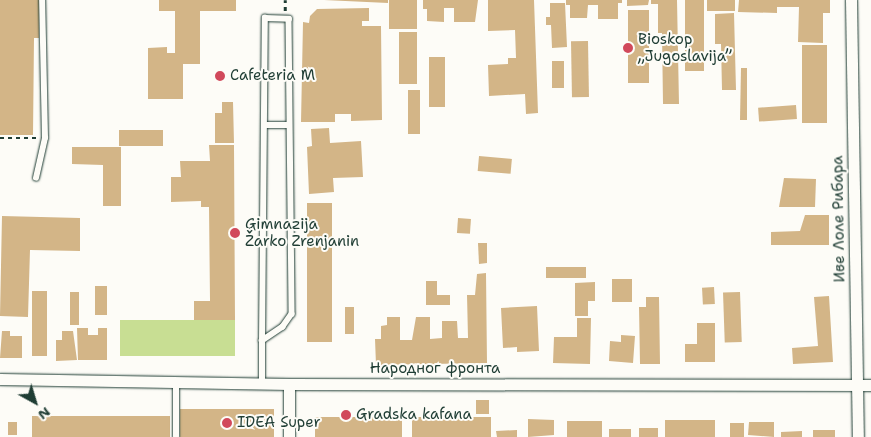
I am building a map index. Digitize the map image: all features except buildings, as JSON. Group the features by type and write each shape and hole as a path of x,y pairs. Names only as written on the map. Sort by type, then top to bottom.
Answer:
{"street":[{"name":"Иве Лоле Рибара","path":"851,0 858,437"},
{"name":"Народног фронта","path":"0,379 262,384 871,385"},
{"path":"289,384 289,437"}],"lane":[{"path":"36,178 45,138 42,0"},
{"path":"262,341 283,328 292,314 288,124 289,19 265,18 262,341 262,384"},
{"path":"264,125 288,124"},
{"path":"176,382 176,437"}],"path":[{"path":"0,138 45,138"}],"green space":[{"path":"120,320 235,320 235,356 120,356"}],"place":[{"name":"Bioskop „Jugoslavija”","path":"628,48"},
{"name":"Cafeteria M","path":"220,76"},
{"name":"Gimnazija Žarko Zrenjanin","path":"235,233"},
{"name":"Gradska kafana","path":"346,415"},
{"name":"IDEA Super","path":"227,423"}]}
